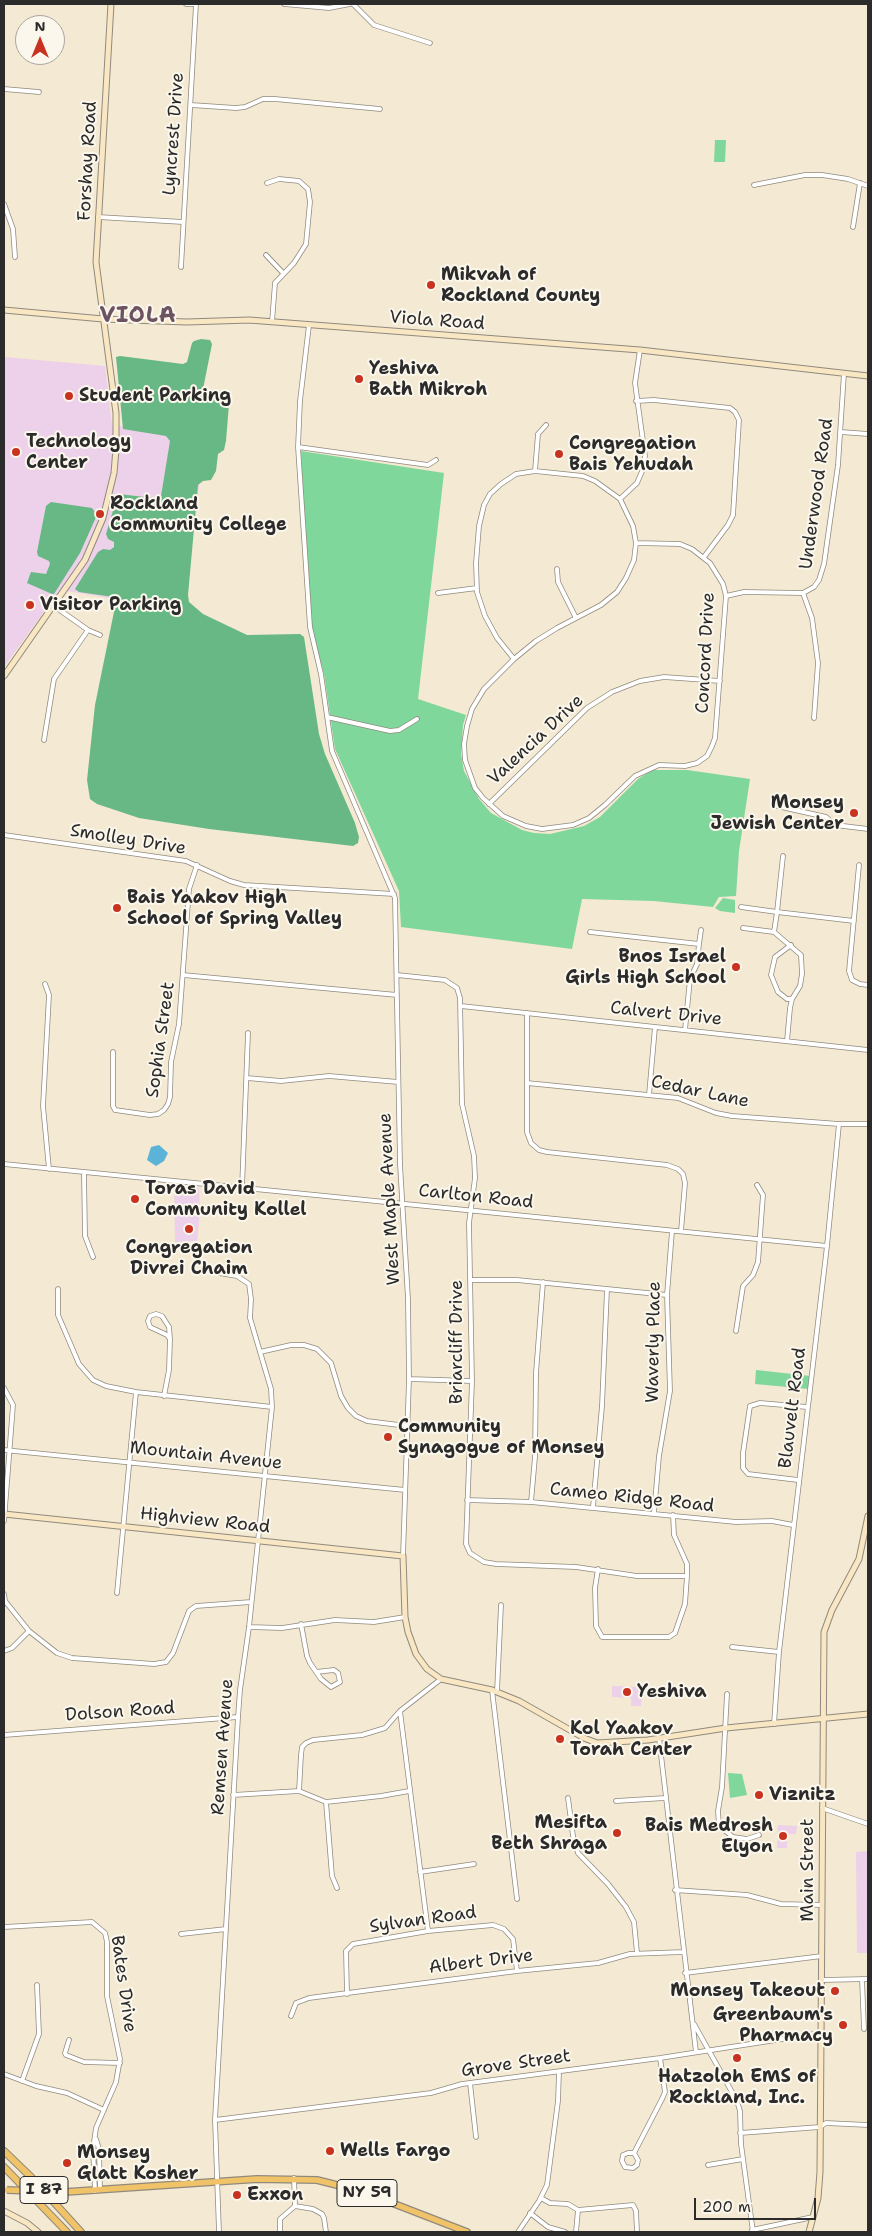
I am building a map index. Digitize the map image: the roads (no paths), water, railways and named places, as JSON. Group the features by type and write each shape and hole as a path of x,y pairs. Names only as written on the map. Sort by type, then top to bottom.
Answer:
{"highway":[{"name":"I 87","path":"4,2152 31,2177 81,2232"},
{"name":"I 87","path":"4,2167 67,2232"}],"main road":[{"name":"NY 59","path":"5,2190 98,2191 218,2181 294,2178 317,2180 361,2191 456,2230 467,2232"}],"street":[{"name":"Forshay Road","path":"4,676 79,569 92,545 103,518 114,473 116,413 96,272 111,4"},
{"path":"186,4 196,4"},
{"name":"Lyncrest Drive","path":"181,267 196,4"},
{"path":"284,4 329,8 351,4 374,25 430,43"},
{"path":"4,89 39,92"},
{"path":"191,105 236,108 245,107 262,99 275,99 380,109"},
{"path":"754,185 805,175 822,175 868,186"},
{"path":"266,183 279,179 295,180 305,185 310,194 306,244 294,263 275,283 272,322"},
{"path":"853,227 860,183"},
{"path":"4,204 13,229 15,258"},
{"path":"98,217 183,222"},
{"path":"266,255 283,273"},
{"name":"Viola Road","path":"4,310 103,319 187,322 242,320 640,350 868,376"},
{"name":"West Maple Avenue","path":"309,325 300,401 298,447 308,618 321,674 332,751 394,894 402,1204 408,1299 409,1379 403,1556 405,1617 416,1654 427,1669 441,1679 495,1691 519,1700 584,1738 597,1743 659,1738 726,1728 868,1714"},
{"path":"620,499 637,483 645,456 636,401 635,372 640,350"},
{"name":"Underwood Road","path":"726,596 744,592 803,593 814,587 822,573 841,432 844,373"},
{"path":"636,401 654,400 730,408 735,412 739,420 733,514 728,526 704,557"},
{"path":"535,471 538,434 546,425"},
{"path":"841,432 868,434"},
{"path":"298,447 428,464 436,460"},
{"path":"489,804 475,788 465,760 464,744 472,709 484,689 514,659 536,641 601,605 617,592 634,560 636,543 633,526 620,499 601,484 583,476 535,471 516,474 490,494 484,506 479,526 476,563 477,588 485,616 497,638 514,659"},
{"name":"Concord Drive","path":"489,804 503,816 526,826 542,829 573,825 589,818 635,776 647,769 659,765 685,766 697,763 706,756 715,738 726,596 717,572 704,557 692,549 680,544 636,543"},
{"path":"557,569 558,582 576,618"},
{"path":"438,593 477,588"},
{"path":"803,593 812,618 818,663 814,718"},
{"path":"54,606 88,630 100,635"},
{"path":"44,740 54,680 88,630"},
{"name":"Valencia Drive","path":"489,804 587,708 612,692 640,681 664,677 720,682"},
{"path":"327,717 390,731 399,730 417,719"},
{"path":"777,806 826,817 835,825 868,829"},
{"name":"Smolley Drive","path":"4,836 168,858 197,865 230,881 244,885 394,894"},
{"path":"774,932 783,856"},
{"name":"Sophia Street","path":"113,1052 113,1106 116,1110 150,1115 158,1114 164,1110 170,1097 172,1062 183,976 189,889 197,865"},
{"path":"859,865 849,971 852,980 868,986"},
{"path":"741,908 854,921"},
{"path":"743,928 774,932 799,951 802,961 800,986 792,999 787,1041"},
{"path":"684,1030 690,980 696,964 702,930"},
{"path":"590,932 699,944"},
{"path":"791,945 775,957 771,974 778,992 783,997 792,999"},
{"path":"397,974 440,978 450,982 458,991 461,1006"},
{"path":"183,976 397,995"},
{"path":"45,984 49,995 43,1106 49,1169"},
{"name":"Calvert Drive","path":"461,1006 868,1050"},
{"name":"Briarcliff Drive","path":"461,1006 462,1104 474,1156 476,1178 471,1210 472,1381 466,1544 470,1553 476,1558 496,1564 598,1569 637,1576 687,1576"},
{"path":"527,1013 527,1132 531,1143 540,1150 667,1165 678,1169 683,1174 685,1183 681,1232"},
{"path":"649,1095 655,1027"},
{"path":"242,1188 248,1033"},
{"path":"247,1078 280,1081 329,1076 398,1082"},
{"name":"Cedar Lane","path":"527,1083 678,1098 716,1113 732,1116 839,1124"},
{"path":"839,1124 868,1124"},
{"name":"Blauvelt Road","path":"774,1724 779,1652 827,1246 839,1124"},
{"name":"Carlton Road","path":"4,1164 827,1246"},
{"path":"84,1173 84,1236 93,1257"},
{"path":"736,1331 743,1286 757,1269 763,1195 757,1185"},
{"name":"Waverly Place","path":"654,1513 659,1456 670,1391 667,1295 672,1231"},
{"name":"Remsen Avenue","path":"219,1273 237,1276 249,1284 251,1290 250,1318 271,1389 272,1407 257,1540 250,1627 238,1716 215,2120 219,2232"},
{"path":"471,1280 517,1280 667,1295"},
{"path":"531,1502 535,1457 536,1373 542,1282"},
{"path":"58,1289 58,1315 79,1364 93,1380 106,1386 136,1392 272,1407"},
{"path":"593,1506 602,1406 607,1289"},
{"path":"164,1396 169,1370 170,1339 169,1327 162,1316 156,1314 150,1316 148,1321 150,1327 167,1335 170,1339"},
{"path":"260,1352 291,1345 304,1345 317,1349 331,1363 341,1396 348,1408 356,1416 367,1421 407,1426"},
{"path":"409,1379 472,1381"},
{"path":"4,1388 13,1406 4,1521"},
{"path":"117,1593 136,1392"},
{"path":"798,1480 748,1474 743,1468 743,1453 750,1406 760,1403 807,1408"},
{"name":"Mountain Avenue","path":"4,1450 404,1490"},
{"name":"Cameo Ridge Road","path":"467,1500 593,1506 736,1522 772,1521 793,1525"},
{"name":"Highview Road","path":"4,1514 124,1525 403,1556"},
{"path":"598,1569 595,1588 596,1626 597,1632 602,1637 669,1637 675,1633 684,1604 687,1564 674,1535 673,1515"},
{"name":"Main Street","path":"809,2232 820,2182 824,1632 832,1610 859,1559 868,1516"},
{"path":"4,1594 6,1601 29,1631 57,1653 72,1658 154,1664 166,1662 173,1653 189,1611 196,1606 251,1602"},
{"path":"501,1605 495,1691 517,1899"},
{"path":"250,1627 282,1628 335,1620 374,1622 405,1617"},
{"path":"301,1624 304,1648 316,1672 326,1686 330,1688 340,1682 338,1673 334,1670 316,1672"},
{"path":"4,1651 12,1648 29,1631"},
{"path":"732,1647 779,1652"},
{"path":"299,1791 302,1747 306,1743 313,1740 372,1732 385,1728 400,1711 441,1679"},
{"path":"728,1694 718,1812 720,1826 733,1837 747,1839 759,1835"},
{"path":"400,1711 428,1931"},
{"name":"Dolson Road","path":"4,1735 238,1716"},
{"path":"659,1738 675,1890 696,2052"},
{"path":"233,1795 299,1791 326,1802 409,1791"},
{"path":"568,1798 572,1836 578,1853 608,1884 626,1907 634,1922 637,1954"},
{"path":"616,1801 665,1798"},
{"path":"326,1802 332,1876 337,1888"},
{"path":"822,1808 868,1824"},
{"path":"420,1872 474,1864"},
{"path":"675,1890 746,1895 781,1904 822,1905"},
{"name":"Bates Drive","path":"4,1926 82,1921 92,1922 99,1926 104,1933 107,1942 106,1984 119,2047 120,2063 116,2082 96,2128 96,2139 99,2149 98,2191"},
{"name":"Sylvan Road","path":"347,1994 346,1950 353,1944 428,1931 493,1925 504,1929 513,1940 517,1971"},
{"path":"181,1934 226,1929"},
{"name":"Albert Drive","path":"291,2016 296,2003 303,2000 517,1971 598,1963 637,1954 683,1952"},
{"path":"685,1972 822,1956"},
{"path":"862,1979 864,2029"},
{"path":"822,1980 868,1979"},
{"path":"22,2081 39,2034 37,1985"},
{"path":"691,2017 737,2101 740,2111 740,2133 752,2231 812,2217"},
{"name":"Grove Street","path":"215,2120 431,2093 470,2083 660,2058 821,2033"},
{"path":"69,2040 66,2055 84,2062 120,2063"},
{"path":"634,2154 665,2092 660,2058"},
{"path":"518,2232 541,2198 547,2185 559,2072"},
{"path":"4,2074 22,2081 67,2093 104,2110"},
{"path":"470,2083 476,2137"},
{"path":"740,2133 820,2127 826,2123 868,2125"},
{"path":"628,2153 634,2154 638,2160 637,2165 633,2168 625,2167 622,2161 624,2156 628,2153"},
{"path":"708,2165 743,2159"},
{"path":"280,2232 280,2219 294,2206 294,2178"},
{"path":"541,2198 550,2203 568,2204 578,2210 633,2205 636,2211 637,2232"},
{"path":"294,2206 313,2209 322,2214 326,2232"},
{"path":"576,2232 578,2210"},
{"path":"4,2211 36,2232"},
{"path":"530,2214 548,2227 565,2232"}],"water":[{"path":"159,1145 168,1153 164,1161 156,1166 147,1160 151,1147"}],"place":[{"name":"Mikvah of Rockland County","path":"431,285"},
{"name":"Yeshiva Bath Mikroh","path":"359,379"},
{"name":"Student Parking","path":"69,396"},
{"name":"Technology Center","path":"16,452"},
{"name":"Congregation Bais Yehudah","path":"559,454"},
{"name":"Rockland Community College","path":"100,514"},
{"name":"Visitor Parking","path":"30,605"},
{"name":"Monsey Jewish Center","path":"854,813"},
{"name":"Bais Yaakov High School of Spring Valley","path":"117,908"},
{"name":"Bnos Israel Girls High School","path":"736,967"},
{"name":"Toras David Community Kollel","path":"135,1199"},
{"name":"Congregation Divrei Chaim","path":"189,1229"},
{"name":"Community Synagogue of Monsey","path":"388,1437"},
{"name":"Yeshiva","path":"627,1692"},
{"name":"Kol Yaakov Torah Center","path":"560,1739"},
{"name":"Viznitz","path":"759,1795"},
{"name":"Mesifta Beth Shraga","path":"617,1833"},
{"name":"Bais Medrosh Elyon","path":"783,1836"},
{"name":"Monsey Takeout","path":"835,1991"},
{"name":"Greenbaum's Pharmacy","path":"843,2025"},
{"name":"Hatzoloh EMS of Rockland, Inc.","path":"737,2058"},
{"name":"Wells Fargo","path":"330,2151"},
{"name":"Monsey Glatt Kosher","path":"67,2163"},
{"name":"Exxon","path":"237,2195"}],"district":[{"name":"VIOLA","path":"138,316"}]}
